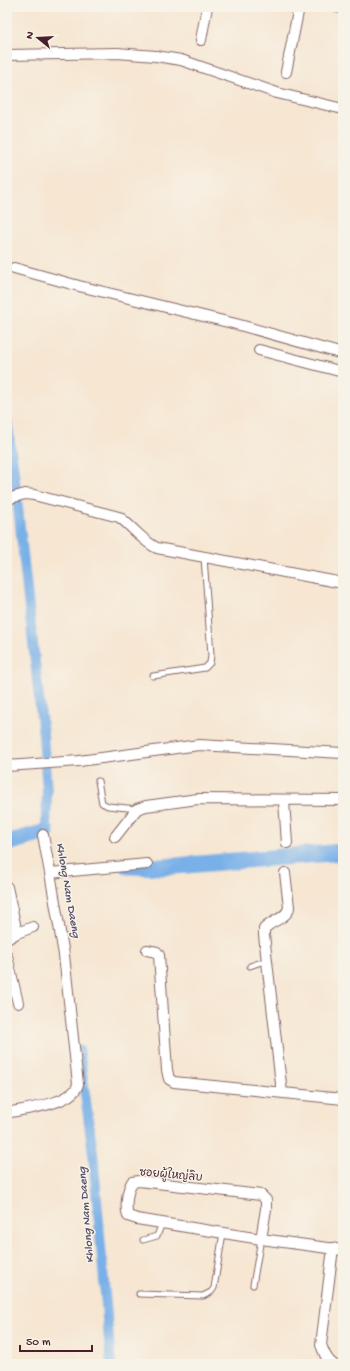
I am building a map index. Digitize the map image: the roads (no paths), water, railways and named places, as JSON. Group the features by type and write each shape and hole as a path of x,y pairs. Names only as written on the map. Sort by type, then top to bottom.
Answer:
{"street":[{"path":"201,40 207,7"},
{"path":"286,72 299,7"},
{"path":"337,7 343,8"},
{"path":"7,55 118,53 156,56 181,60 276,93 343,109"},
{"path":"14,268 78,286 236,324 343,354"},
{"path":"259,350 343,372"},
{"path":"7,499 25,494 34,495 119,517 150,544 157,548 343,583"},
{"path":"7,766 79,761 199,745 343,752"},
{"path":"115,837 137,809 146,806 198,799 284,801 343,800"},
{"path":"284,801 287,843"},
{"path":"7,1113 57,1102 76,1091 78,1084 64,955 51,873 43,835"},
{"path":"51,873 147,864"},
{"path":"282,1093 264,929 269,923 289,912 285,873"},
{"path":"7,887 17,933"},
{"path":"7,938 33,927"},
{"path":"147,950 157,952 159,955 166,1063 169,1078 174,1082 343,1099"},
{"path":"7,956 18,1003"},
{"name":"ซอยผู้ใหญ่ลิบ","path":"261,1239 266,1200 260,1195 139,1181 132,1182 129,1188 126,1211 128,1216 261,1239 340,1248"},
{"path":"333,1364 326,1356 321,1344 340,1248"}],"lane":[{"path":"153,676 205,668 210,663 211,655 204,557"},
{"path":"98,780 102,803 108,806 137,809"},
{"path":"250,966 267,960"},
{"path":"143,1240 157,1236 162,1223"},
{"path":"140,1294 208,1295 214,1288 223,1233"},
{"path":"253,1285 261,1239"}],"waterway":[{"name":"Khlong Nam Daeng","path":"7,420 43,734 47,792 46,832 48,844"},
{"path":"7,843 46,832"},
{"path":"128,866 163,867 343,852"},
{"name":"Khlong Nam Daeng","path":"79,1050 93,1153 111,1364"}]}
